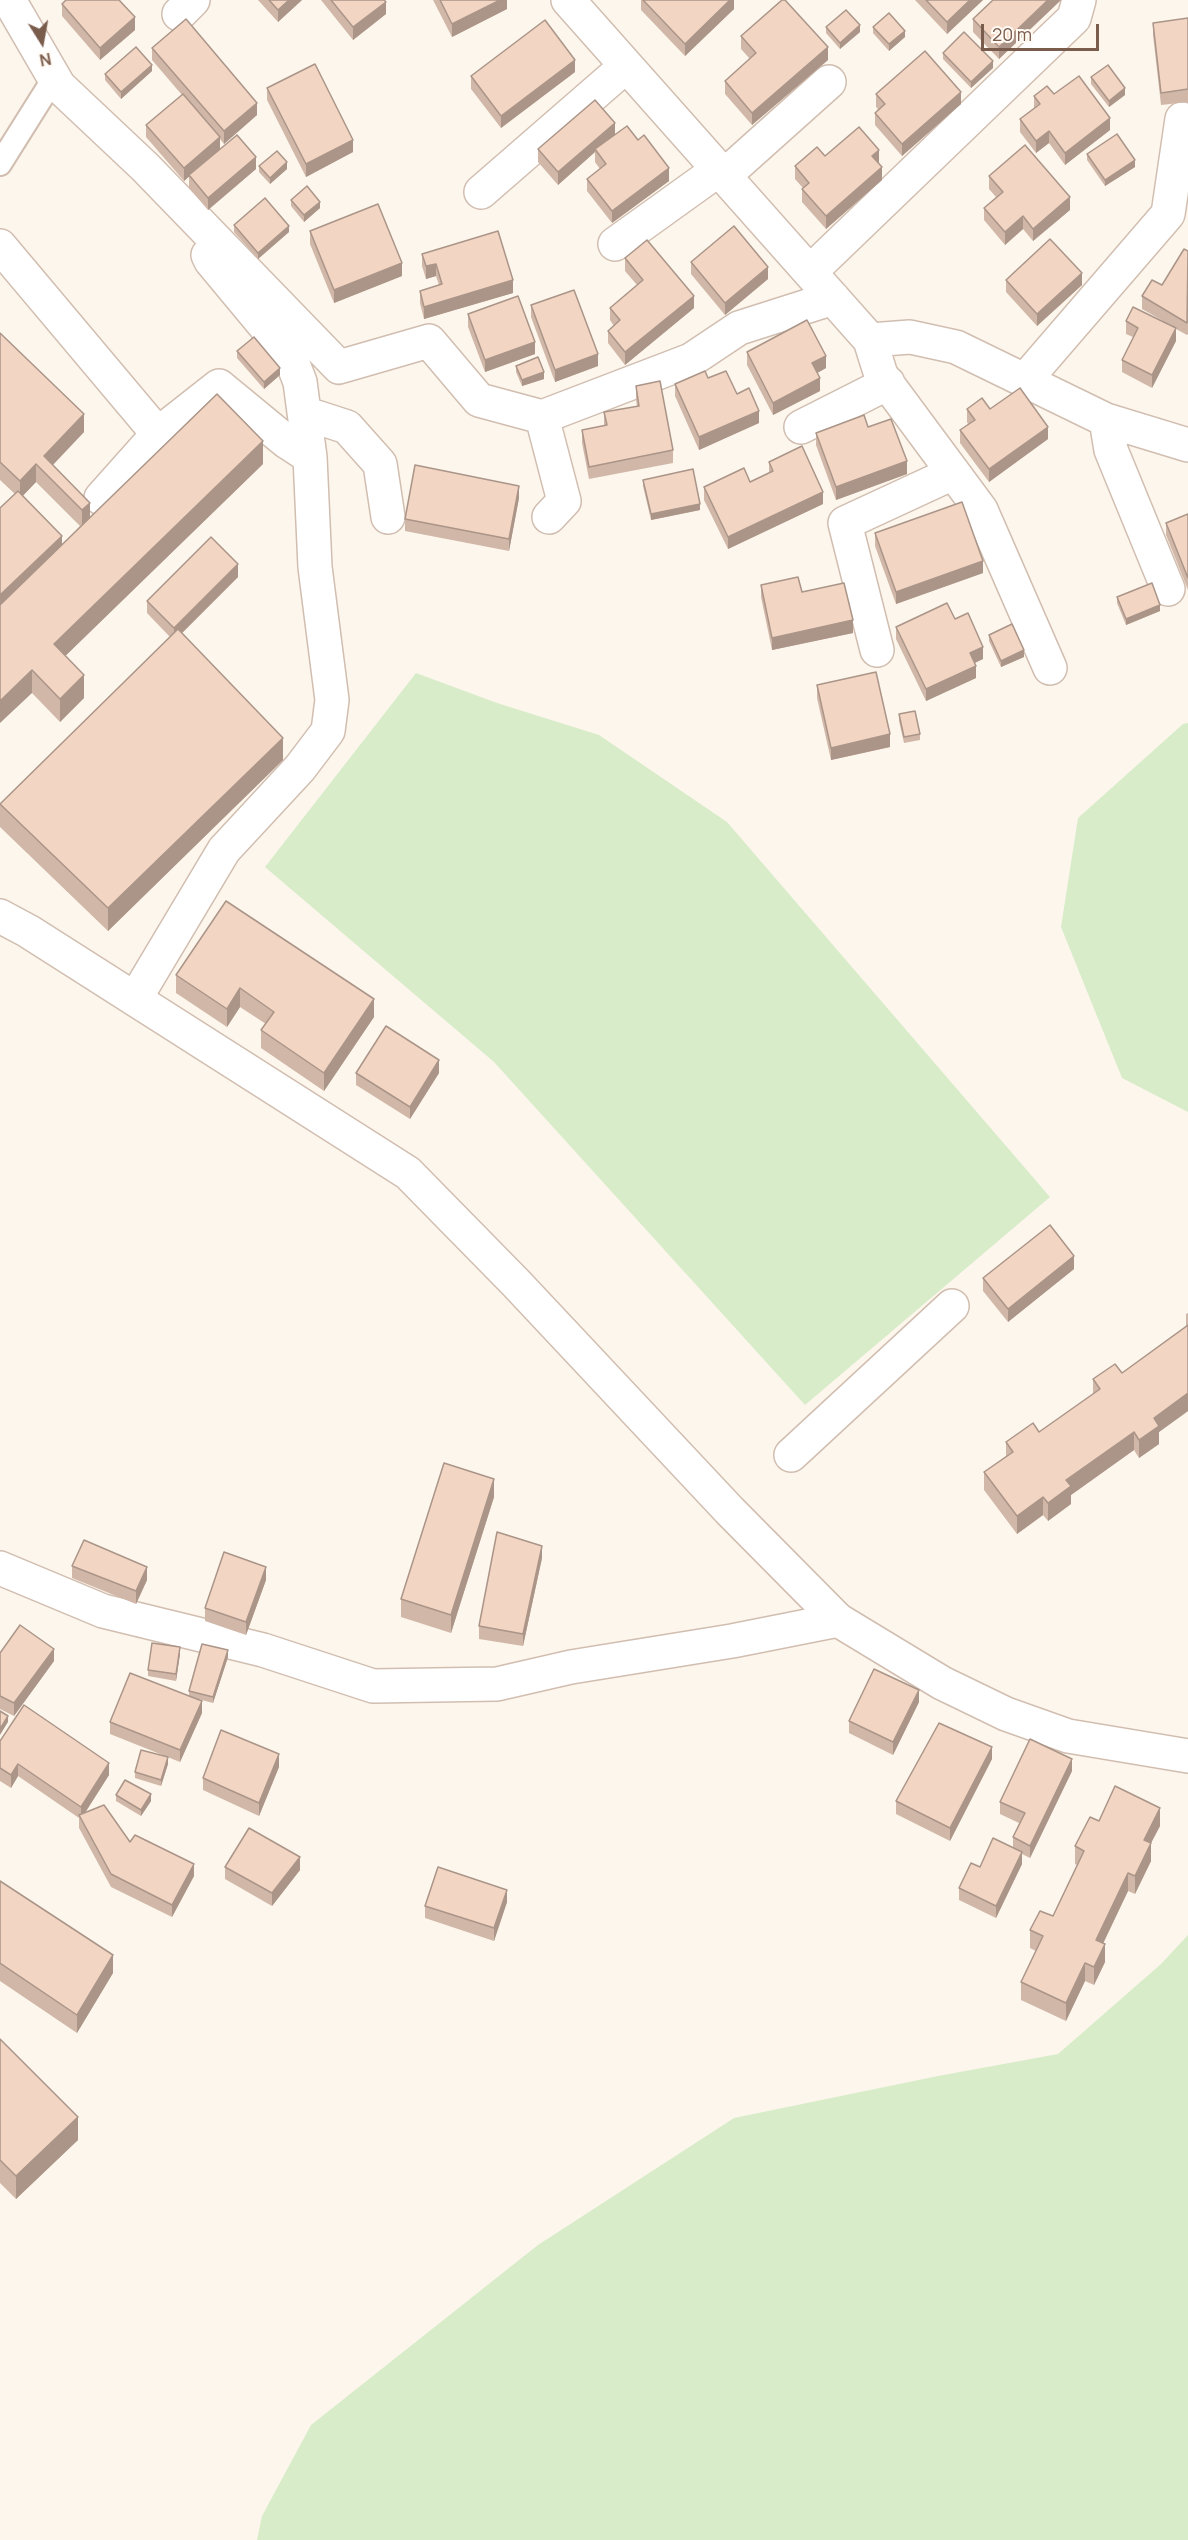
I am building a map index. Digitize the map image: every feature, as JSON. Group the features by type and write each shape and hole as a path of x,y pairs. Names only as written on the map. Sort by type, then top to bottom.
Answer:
{"street":[{"path":"9,0 58,86 194,217 339,367 429,341 479,400 542,417 691,360 739,328 833,298"},
{"path":"810,272 1074,18 1079,0"},
{"path":"570,1 870,340 881,375 981,510 1050,668"},
{"path":"481,192 626,66"},
{"path":"615,244 721,173 829,82"},
{"path":"1025,380 1167,214 1182,119"},
{"path":"135,999 224,850 300,768 328,731 332,700 315,567 310,457 300,382 290,356 211,261 194,217"},
{"path":"0,246 158,434"},
{"path":"870,340 910,337 956,347 1106,420 1188,445"},
{"path":"801,427 888,383"},
{"path":"101,498 158,434 219,386 286,442 310,457"},
{"path":"304,412 347,427 380,464 388,517"},
{"path":"542,417 564,501 549,517"},
{"path":"1106,420 1111,450 1168,589"},
{"path":"877,650 845,523 953,473"},
{"path":"0,916 408,1173 516,1283 730,1511 838,1620 942,1683 1006,1714 1068,1736 1188,1756"},
{"path":"790,1455 952,1306"},
{"path":"0,1568 103,1611 263,1650 373,1686 497,1684 571,1667 732,1641 838,1620"}],"lane":[{"path":"0,164 54,78"}],"green space":[{"path":"416,673 497,703 599,735 727,822 1050,1197 805,1405 494,1062 265,867"},
{"path":"1188,723 1188,1112 1122,1078 1061,927 1078,818 1183,724"},
{"path":"1188,1935 1188,2540 257,2540 262,2516 311,2425 538,2245 734,2118 1058,2054 1161,1964"}],"building":[{"path":"66,0 119,0 135,17 100,48 62,4"},
{"path":"269,0 289,0 278,10"},
{"path":"331,0 384,0 386,2 353,27"},
{"path":"440,0 500,0 452,24"},
{"path":"643,0 730,0 685,44"},
{"path":"782,0 785,0 828,47 752,113 725,81 756,53 741,36"},
{"path":"926,0 970,0 947,22"},
{"path":"993,0 1048,0 999,47 973,19"},
{"path":"846,10 860,25 840,43 826,27"},
{"path":"889,13 905,31 889,44 873,27"},
{"path":"1188,18 1188,89 1161,93 1153,23"},
{"path":"186,19 257,103 224,131 152,48"},
{"path":"545,20 575,60 501,116 471,76"},
{"path":"964,32 993,61 971,82 943,53"},
{"path":"136,47 152,65 121,92 105,74"},
{"path":"925,51 961,92 902,144 875,113 885,104 876,94"},
{"path":"315,64 353,140 306,164 267,88"},
{"path":"1108,65 1125,88 1109,101 1091,77"},
{"path":"1079,76 1110,118 1065,153 1049,131 1036,141 1020,119 1040,104 1034,96 1047,86 1054,94"},
{"path":"183,94 220,137 184,168 146,125"},
{"path":"595,100 615,123 558,172 538,149"},
{"path":"627,126 638,140 644,135 669,168 612,211 587,179 606,164 595,149"},
{"path":"859,127 879,150 872,156 882,167 826,216 802,189 809,183 795,166 817,147 825,156"},
{"path":"1117,134 1135,160 1105,180 1087,154"},
{"path":"237,135 256,157 208,198 189,175"},
{"path":"1025,145 1070,197 1033,229 1023,216 1005,232 984,208 1003,192 989,176"},
{"path":"277,151 287,162 270,178 259,166"},
{"path":"307,186 320,202 304,215 291,200"},
{"path":"265,198 289,226 258,253 234,225"},
{"path":"378,204 402,263 334,290 310,231"},
{"path":"734,226 768,267 725,303 691,262"},
{"path":"498,231 513,280 424,307 420,291 442,284 436,264 426,266 422,254"},
{"path":"1050,239 1082,273 1037,314 1006,280"},
{"path":"647,240 694,296 625,352 608,331 620,320 610,308 643,280 625,258"},
{"path":"1184,249 1188,251 1187,323 1142,296 1152,280 1162,285"},
{"path":"574,290 598,354 555,370 531,305"},
{"path":"518,296 535,342 485,360 468,314"},
{"path":"1133,307 1176,328 1152,375 1122,360 1138,328 1126,321"},
{"path":"807,320 826,356 812,363 820,378 773,403 747,352"},
{"path":"0,333 84,414 44,456 90,503 82,510 36,464 20,481 0,462"},
{"path":"254,337 280,368 264,382 237,351"},
{"path":"538,357 544,372 522,380 516,366"},
{"path":"705,371 708,378 726,371 737,394 749,388 759,411 699,437 675,384"},
{"path":"660,381 673,450 589,467 582,430 607,425 604,412 639,406 636,386"},
{"path":"1020,388 1048,427 989,469 960,430 975,420 967,409 982,398 990,409"},
{"path":"217,394 263,441 54,644 84,675 60,699 32,670 0,701 0,605"},
{"path":"864,415 868,427 891,419 907,461 836,487 816,433"},
{"path":"802,446 823,492 728,537 704,487 744,468 750,482 773,471 769,462"},
{"path":"415,465 519,486 509,539 405,519"},
{"path":"693,469 700,504 651,514 643,480"},
{"path":"18,491 62,536 0,595 0,508"},
{"path":"962,502 983,561 896,592 875,533"},
{"path":"1188,514 1188,578 1166,523"},
{"path":"211,537 238,564 174,628 147,601"},
{"path":"798,577 802,592 844,583 853,620 772,638 761,585"},
{"path":"1152,583 1160,605 1126,619 1117,597"},
{"path":"947,603 955,619 968,613 983,647 970,653 976,666 926,689 896,627"},
{"path":"1012,624 1024,650 1001,661 989,635"},
{"path":"178,629 283,738 108,908 0,804"},
{"path":"876,672 890,734 831,748 817,685"},
{"path":"915,711 920,734 904,737 899,714"},
{"path":"226,901 374,999 324,1073 261,1030 274,1012 240,988 227,1009 176,975"},
{"path":"386,1026 439,1060 410,1107 356,1073"},
{"path":"1050,1225 1074,1256 1008,1309 983,1278"},
{"path":"1188,1325 1188,1393 1154,1418 1159,1426 1139,1440 1134,1432 1066,1480 1071,1486 1048,1503 1043,1497 1017,1516 984,1472 1013,1452 1006,1442 1033,1423 1039,1432 1100,1389 1093,1379 1115,1364 1122,1373"},
{"path":"444,1463 494,1479 451,1615 401,1599"},
{"path":"497,1532 542,1546 523,1634 479,1626"},
{"path":"84,1540 147,1567 136,1591 72,1566"},
{"path":"224,1552 266,1567 246,1622 205,1608"},
{"path":"20,1625 54,1649 14,1703 0,1696 0,1653"},
{"path":"152,1643 180,1647 176,1674 148,1670"},
{"path":"202,1644 228,1650 213,1697 189,1691"},
{"path":"874,1669 919,1690 893,1742 849,1721"},
{"path":"130,1673 202,1701 180,1750 110,1722"},
{"path":"24,1705 109,1763 81,1807 18,1764 11,1775 0,1768 0,1741"},
{"path":"0,1711 8,1716 0,1729"},
{"path":"939,1723 992,1747 950,1828 896,1801"},
{"path":"221,1730 279,1754 259,1803 203,1778"},
{"path":"1030,1739 1072,1759 1030,1846 1013,1837 1025,1813 1000,1802"},
{"path":"141,1750 168,1757 161,1780 135,1772"},
{"path":"125,1780 151,1794 141,1810 116,1795"},
{"path":"1115,1786 1160,1808 1144,1840 1151,1843 1135,1876 1128,1873 1096,1940 1105,1944 1094,1967 1085,1963 1066,2003 1021,1982 1043,1936 1030,1930 1040,1911 1053,1916 1084,1851 1075,1846 1090,1817 1099,1821"},
{"path":"104,1805 130,1842 135,1835 194,1864 172,1905 111,1874 79,1815"},
{"path":"249,1828 300,1857 272,1893 225,1867"},
{"path":"993,1838 1022,1852 996,1906 959,1888 971,1863 980,1867"},
{"path":"438,1867 507,1890 494,1928 425,1906"},
{"path":"0,1881 113,1955 77,2015 0,1963"},
{"path":"0,2039 78,2117 16,2176 0,2160"}]}
